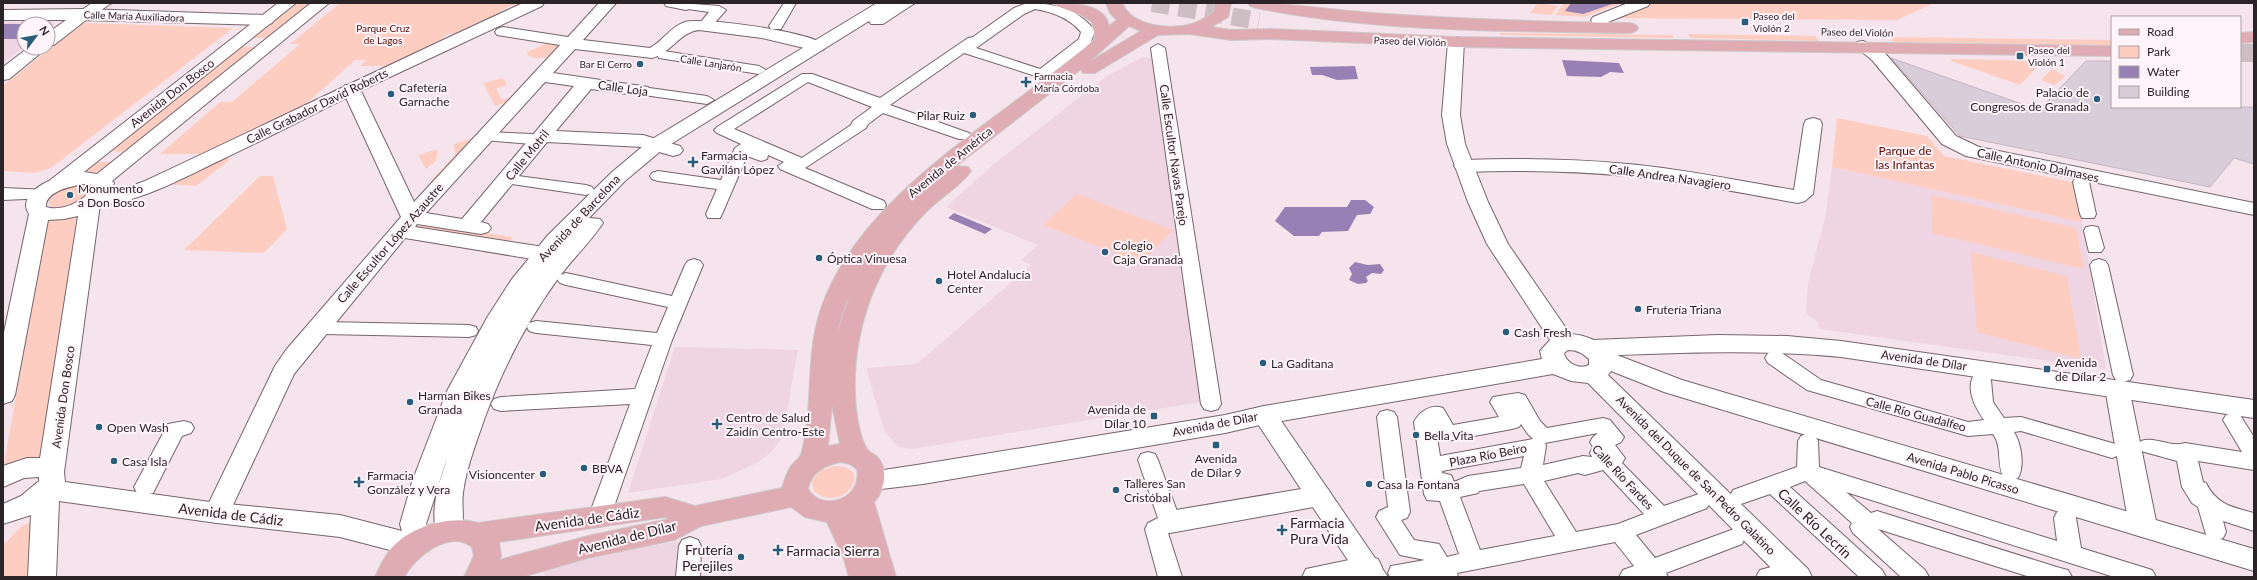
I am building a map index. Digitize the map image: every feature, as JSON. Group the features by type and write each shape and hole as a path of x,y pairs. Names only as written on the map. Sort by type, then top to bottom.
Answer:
{"main road":[{"path":"56,35 84,14 104,3"},
{"name":"Avenida Don Bosco","path":"46,197 288,3"},
{"name":"Avenida Don Bosco","path":"42,577 49,484 93,201 103,188 104,183 101,180 321,3"},
{"name":"Calle Grabador David Roberts","path":"46,197 69,211 93,201 123,195 152,185 315,108 351,89 536,3"},
{"name":"Calle Escultor López Azaustre","path":"217,513 283,372 294,356 405,224 570,42 608,3"},
{"name":"Avenida de Barcelona","path":"416,543 413,524 425,482 459,391 496,320 549,247 618,176 817,46 888,3"},
{"name":"Avenida de Barcelona","path":"449,530 451,488 467,432 482,392 502,349 521,316 550,273 577,239 664,147 712,123 907,3"},
{"path":"1063,3 1087,12 1100,20 1112,46 1213,34"},
{"path":"1079,3 1119,12 1137,26 1154,30 1188,29 1214,21 1222,14 1223,3"},
{"path":"1603,28 1599,20 1642,3"},
{"name":"Avenida de América","path":"856,456 848,435 842,389 847,346 854,309 867,279 886,246 911,215 949,181 1090,68 1112,46 1119,12"},
{"name":"Calle María Auxiliadora","path":"3,14 84,14 266,20"},
{"name":"Paseo del Violón","path":"1259,14 1335,23 1454,30 1603,28 2111,36"},
{"name":"Paseo del Violón","path":"1259,14 1393,33 1632,42"},
{"path":"661,53 678,32 696,25 803,41 817,46"},
{"name":"Paseo del Violón","path":"1188,29 1213,34 1456,42 1632,42 2111,50"},
{"name":"Avenida de América","path":"812,462 818,432 819,392 824,345 832,310 842,286 864,249 885,221 906,198 937,171 1112,46 1154,30"},
{"path":"1827,31 1863,46"},
{"name":"Calle Lanjarón","path":"503,32 646,54 661,53"},
{"path":"2241,38 2254,37"},
{"path":"1456,42 1451,115 1456,144 1478,202 1498,244 1572,373 1596,363"},
{"name":"Calle Antonio Dalmases","path":"1863,46 1878,56 1949,140 1960,147 1973,152 2254,209"},
{"path":"3,75 28,56"},
{"name":"Calle Loja","path":"540,76 642,91"},
{"name":"Calle Motril","path":"467,226 537,138 586,83"},
{"path":"351,89 405,224"},
{"name":"Calle Andrea Navagiero","path":"1464,166 1524,164 1628,170 1686,177 1798,197 1803,194 1813,124"},
{"path":"537,138 643,141 664,147"},
{"path":"3,194 46,197 84,178 101,180"},
{"path":"3,395 46,197"},
{"path":"405,224 467,226 549,247"},
{"path":"405,224 549,247"},
{"name":"Avenida de Dílar","path":"867,490 923,474 1225,424 1560,354 1578,342 1596,363 1718,343 1787,344 2120,381 2254,408"},
{"name":"Avenida Pablo Picasso","path":"1596,363 1611,377 1630,381 1673,386 2254,560"},
{"name":"Avenida del Duque de San Pedro Galatino","path":"1596,363 1798,577"},
{"path":"2120,381 2143,526"},
{"path":"1264,415 1319,496 1380,573"},
{"path":"867,490 848,507 835,511 813,509 800,502 795,489 798,477 812,462 833,454 856,456 869,464 867,490 874,554 882,577"},
{"name":"Avenida de Cádiz","path":"3,477 29,468 46,469 49,484 69,492 217,513 340,526 416,543 434,534 449,530 470,531 478,534 599,518 664,507 695,517"},
{"path":"3,514 27,505 49,484"},
{"name":"Avenida de Dílar","path":"479,577 524,571 588,547 674,529 695,517 797,495"},
{"path":"1170,522 1319,496"},
{"path":"835,511 858,559 864,577"},
{"path":"478,534 486,542 489,553 486,565 479,577"},
{"path":"389,577 392,566 416,543"},
{"path":"1316,577 1380,573"}],"street":[{"path":"776,26 790,3"},
{"path":"964,136 879,106 879,103 807,77 722,130 803,164 861,125 858,124 880,108 879,106 1028,3"},
{"path":"679,4 719,10 707,23"},
{"path":"1034,4 1071,15 1088,31 1085,41 1041,76 965,49 1019,11 1034,4"},
{"name":"Calle Escultor Navas Parejo","path":"1158,48 1211,404"},
{"path":"959,52 1041,76"},
{"name":"Calle Lanjarón","path":"661,53 759,70"},
{"name":"Calle Loja","path":"642,91 707,100"},
{"path":"489,137 537,138"},
{"path":"714,214 743,148 878,204"},
{"path":"658,176 726,186"},
{"name":"Avenida de Barcelona","path":"518,181 586,190"},
{"path":"2080,182 2097,257 2120,381"},
{"path":"599,518 663,340 694,265"},
{"path":"566,279 679,303"},
{"path":"536,327 663,340"},
{"path":"324,328 469,331"},
{"name":"Calle Río Guadalfeo","path":"1775,358 1814,385 1968,429 2021,424 2112,450"},
{"path":"1980,380 1983,403 2008,441 2011,472"},
{"path":"501,404 644,396"},
{"path":"1428,414 1436,413 1448,433 1512,422 1500,402 1507,400"},
{"name":"Plaza Río Beiro","path":"1507,400 1518,400 1534,428 1536,427 1542,436 1603,425 1615,428"},
{"name":"Plaza Río Beiro","path":"1507,400 1536,446 1530,476"},
{"path":"1428,414 1446,492 1473,561"},
{"path":"1428,414 1424,422 1435,494 1446,492"},
{"path":"1387,417 1399,512 1387,517 1408,549 1431,550 1445,572"},
{"path":"2233,420 2253,453"},
{"path":"145,487 175,429 184,428"},
{"path":"1607,461 1615,458 1600,442 1614,437 1615,428"},
{"name":"Plaza Río Beiro","path":"1439,464 1586,437 1615,428"},
{"name":"Calle Río Fardes","path":"1586,437 1660,517"},
{"path":"1808,441 1808,472 1868,524"},
{"path":"2148,446 2186,456"},
{"path":"2253,453 2184,451 2192,488 2198,489 2200,497 2218,512 2254,522"},
{"path":"1148,460 1170,522 1156,529 1170,577"},
{"name":"Plaza Río Beiro","path":"1446,492 1470,487 1468,484 1530,476 1559,471 1558,469 1583,464 1585,466 1607,461"},
{"path":"1741,496 1808,472 2144,577"},
{"path":"1530,476 1570,541"},
{"name":"Calle Río Lecrín","path":"1774,485 1874,577"},
{"path":"1380,573 1445,572 1473,561 1620,532 1699,502"},
{"path":"2208,504 2215,532"},
{"path":"2065,518 2070,553"},
{"path":"1917,577 1861,527 1877,520 2060,577"},
{"path":"1998,531 2001,559"},
{"path":"1620,532 1646,575 1734,538"},
{"path":"688,577 690,546"}],"shaded area":[{"path":"3,22 16,22 16,53 3,63"},
{"name":"Colegio Caja Granada","path":"1143,57 1154,58 1201,402 912,449 898,447 885,432 867,368 917,364 1031,265 1021,260 1038,245 946,207 994,164 1107,76"},
{"path":"1832,167 2082,222 2106,369 1820,329 1818,322 1806,313 1808,283 1826,214"},
{"name":"Centro de Salud Zaidín Centro-Este","path":"675,347 798,350 782,438 773,450 759,462 722,479 628,493"},
{"path":"685,540 681,577 546,577 542,570 634,549"}],"green space":[{"path":"298,3 312,3 267,38 253,38"},
{"name":"Parque Cruz de Lagos","path":"340,3 522,3 508,7 488,19 474,24 458,33 447,34 438,43 388,66 360,66 366,60 355,60 305,105 200,154 160,154 220,102 232,102 300,44 290,44"},
{"path":"1538,3 1558,6 1551,15 1530,13"},
{"path":"1564,3 1622,3 1584,17 1555,15"},
{"path":"1651,3 1934,3 1897,20 1615,18"},
{"path":"84,23 233,28 51,168 34,173 3,171 3,85 41,56 56,56 56,44"},
{"path":"1499,33 1672,35 1674,38 1500,35"},
{"path":"1688,34 1815,36 1819,41 1690,38"},
{"path":"1890,37 2111,40 2111,46 1894,42"},
{"path":"548,43 562,45 551,55 546,57 538,58 528,55 527,52"},
{"path":"242,47 256,47 124,152 109,151"},
{"path":"1952,59 2043,61 2020,85 1951,61"},
{"path":"2052,69 2065,76 2055,85 2041,80"},
{"path":"503,78 507,85 496,89 502,100 513,97 510,101 495,106 483,83"},
{"name":"Parque de las Infantas","path":"1837,118 1927,136 1944,156 2072,182 2082,222 1832,167"},
{"path":"477,137 433,184 431,181 455,155 454,144"},
{"path":"438,149 436,161 426,169 418,155"},
{"path":"219,158 231,159 196,186 165,184"},
{"path":"96,162 112,162 99,172 87,173 86,170"},
{"path":"260,176 273,176 287,229 264,253 184,250"},
{"path":"85,184 92,187 88,197 64,207 59,208 49,205 49,199 56,191 68,186"},
{"path":"1077,194 1173,230 1141,263 1043,225"},
{"path":"1931,195 2076,228 2084,269 1932,233"},
{"path":"77,213 41,461 4,464 47,221"},
{"path":"425,224 513,237 508,243 417,227"},
{"path":"1971,252 2067,276 2081,359 1977,332"},
{"path":"834,466 847,468 853,473 854,481 851,488 844,494 835,498 825,497 814,491 812,481 820,471"},
{"path":"32,523 27,577 3,577 3,545 23,525"}],"water":[{"path":"1571,3 1612,4 1583,14 1565,11"},
{"path":"3,24 16,24 16,39 3,39"},
{"path":"1562,60 1619,63 1624,73 1610,72 1601,77 1567,76"},
{"path":"1355,66 1358,79 1337,80 1322,75 1312,75 1310,67"},
{"path":"1351,200 1365,200 1374,207 1370,214 1357,215 1348,231 1322,232 1319,236 1294,236 1275,221 1285,207 1347,207"},
{"path":"954,213 992,229 985,234 948,218"},
{"path":"1355,262 1368,265 1380,264 1384,270 1381,274 1372,273 1366,277 1368,281 1366,283 1358,284 1349,280 1352,274 1349,268"}],"building":[{"path":"1891,58 2039,110 2086,61 2111,61 2111,108 2254,107 2254,164 2234,158 2210,187 1960,136"}],"tunnel":[{"path":"1152,3 1259,21"},
{"path":"2241,53 2254,53"}],"place":[{"name":"Paseo del Violón 2","path":"1745,22"},
{"name":"Paseo del Violón 1","path":"2020,56"},
{"name":"Bar El Cerro","path":"640,64"},
{"name":"Farmacia María Córdoba","path":"1026,82"},
{"name":"Cafetería Garnache","path":"391,94"},
{"name":"Palacio de Congresos de Granada","path":"2097,99"},
{"name":"Pilar Ruiz","path":"973,115"},
{"name":"Farmacia Gavilán López","path":"693,162"},
{"name":"Monumento a Don Bosco","path":"70,195"},
{"name":"Colegio Caja Granada","path":"1105,252"},
{"name":"Óptica Vinuesa","path":"819,258"},
{"name":"Hotel Andalucía Center","path":"939,281"},
{"name":"Frutería Triana","path":"1638,309"},
{"name":"Cash Fresh","path":"1506,332"},
{"name":"La Gaditana","path":"1263,363"},
{"name":"Avenida de Dílar 2","path":"2047,369"},
{"name":"Harman Bikes Granada","path":"410,402"},
{"name":"Avenida de Dílar 10","path":"1154,416"},
{"name":"Centro de Salud Zaidín Centro-Este","path":"717,424"},
{"name":"Open Wash","path":"99,427"},
{"name":"Bella Vita","path":"1416,435"},
{"name":"Avenida de Dílar 9","path":"1216,445"},
{"name":"Casa Isla","path":"114,461"},
{"name":"BBVA","path":"584,468"},
{"name":"Visioncenter","path":"543,474"},
{"name":"Farmacia González y Vera","path":"359,482"},
{"name":"Casa la Fontana","path":"1369,484"},
{"name":"Talleres San Cristóbal","path":"1116,490"},
{"name":"Farmacia Pura Vida","path":"1282,530"},
{"name":"Farmacia Sierra","path":"778,550"},
{"name":"Frutería Perejiles","path":"741,557"}]}
